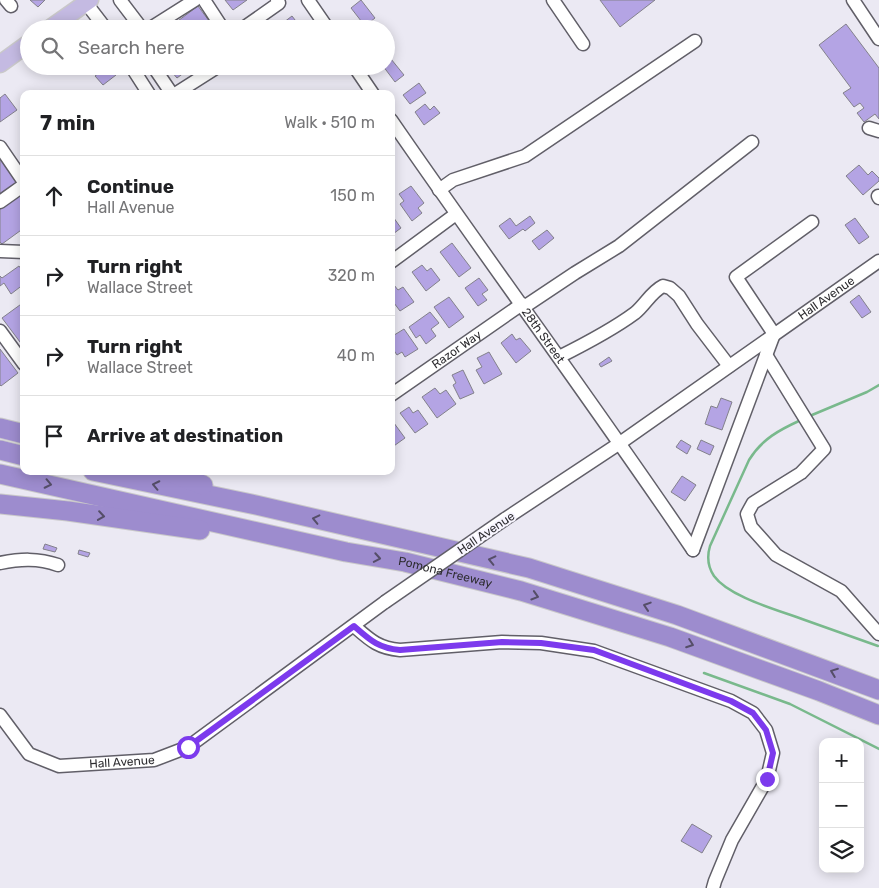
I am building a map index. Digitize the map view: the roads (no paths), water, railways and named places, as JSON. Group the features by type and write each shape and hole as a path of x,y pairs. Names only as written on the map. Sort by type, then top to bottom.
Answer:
{"highway":[{"path":"0,428 20,433"},
{"path":"0,450 20,455"},
{"name":"Pomona Freeway","path":"0,474 346,552 405,562 521,592 661,634 879,714"},
{"name":"Pomona Freeway","path":"112,475 256,505 530,568 677,615 879,690"},
{"path":"177,475 256,505"},
{"path":"0,504 78,512 346,552"}],"main road":[{"path":"62,20 88,2"},
{"path":"0,64 20,50"}],"street":[{"path":"120,0 135,20"},
{"path":"163,20 195,0"},
{"path":"204,0 217,20"},
{"path":"254,20 279,3 277,0"},
{"path":"308,0 322,20"},
{"path":"554,0 583,44"},
{"path":"853,0 879,40"},
{"path":"88,2 100,20"},
{"path":"439,190 453,180 525,156 695,41"},
{"path":"137,75 146,90"},
{"path":"159,75 170,90"},
{"path":"180,90 204,75"},
{"path":"360,75 370,90"},
{"name":"28th Street","path":"395,126 620,443 693,550 766,355"},
{"name":"Razor Way","path":"395,392 523,306 619,246 752,142"},
{"path":"0,147 20,177"},
{"path":"0,202 20,186"},
{"path":"395,259 456,214"},
{"path":"812,222 736,277 774,334 766,355 824,449 801,473 753,503 748,514 751,527 776,555 841,591 879,634"},
{"path":"0,251 20,252"},
{"name":"Hall Avenue","path":"0,715 29,754 59,766 154,760 188,747 385,602 620,443 879,261"},
{"path":"559,357 579,348 636,312 655,289 663,286 670,288 679,296 729,366"},
{"path":"0,331 20,358"},
{"path":"0,563 20,560 44,560 58,565"},
{"path":"354,626 371,642 386,649 400,650 502,642 541,643 594,650 731,701 753,713 766,730 773,753 767,779 732,840 713,888"}],"waterway":[{"path":"812,415 879,385"},
{"path":"801,420 765,441 749,460 710,546 708,558 710,569 721,584 742,596 878,646"},
{"path":"704,673 790,704 879,749"}]}
